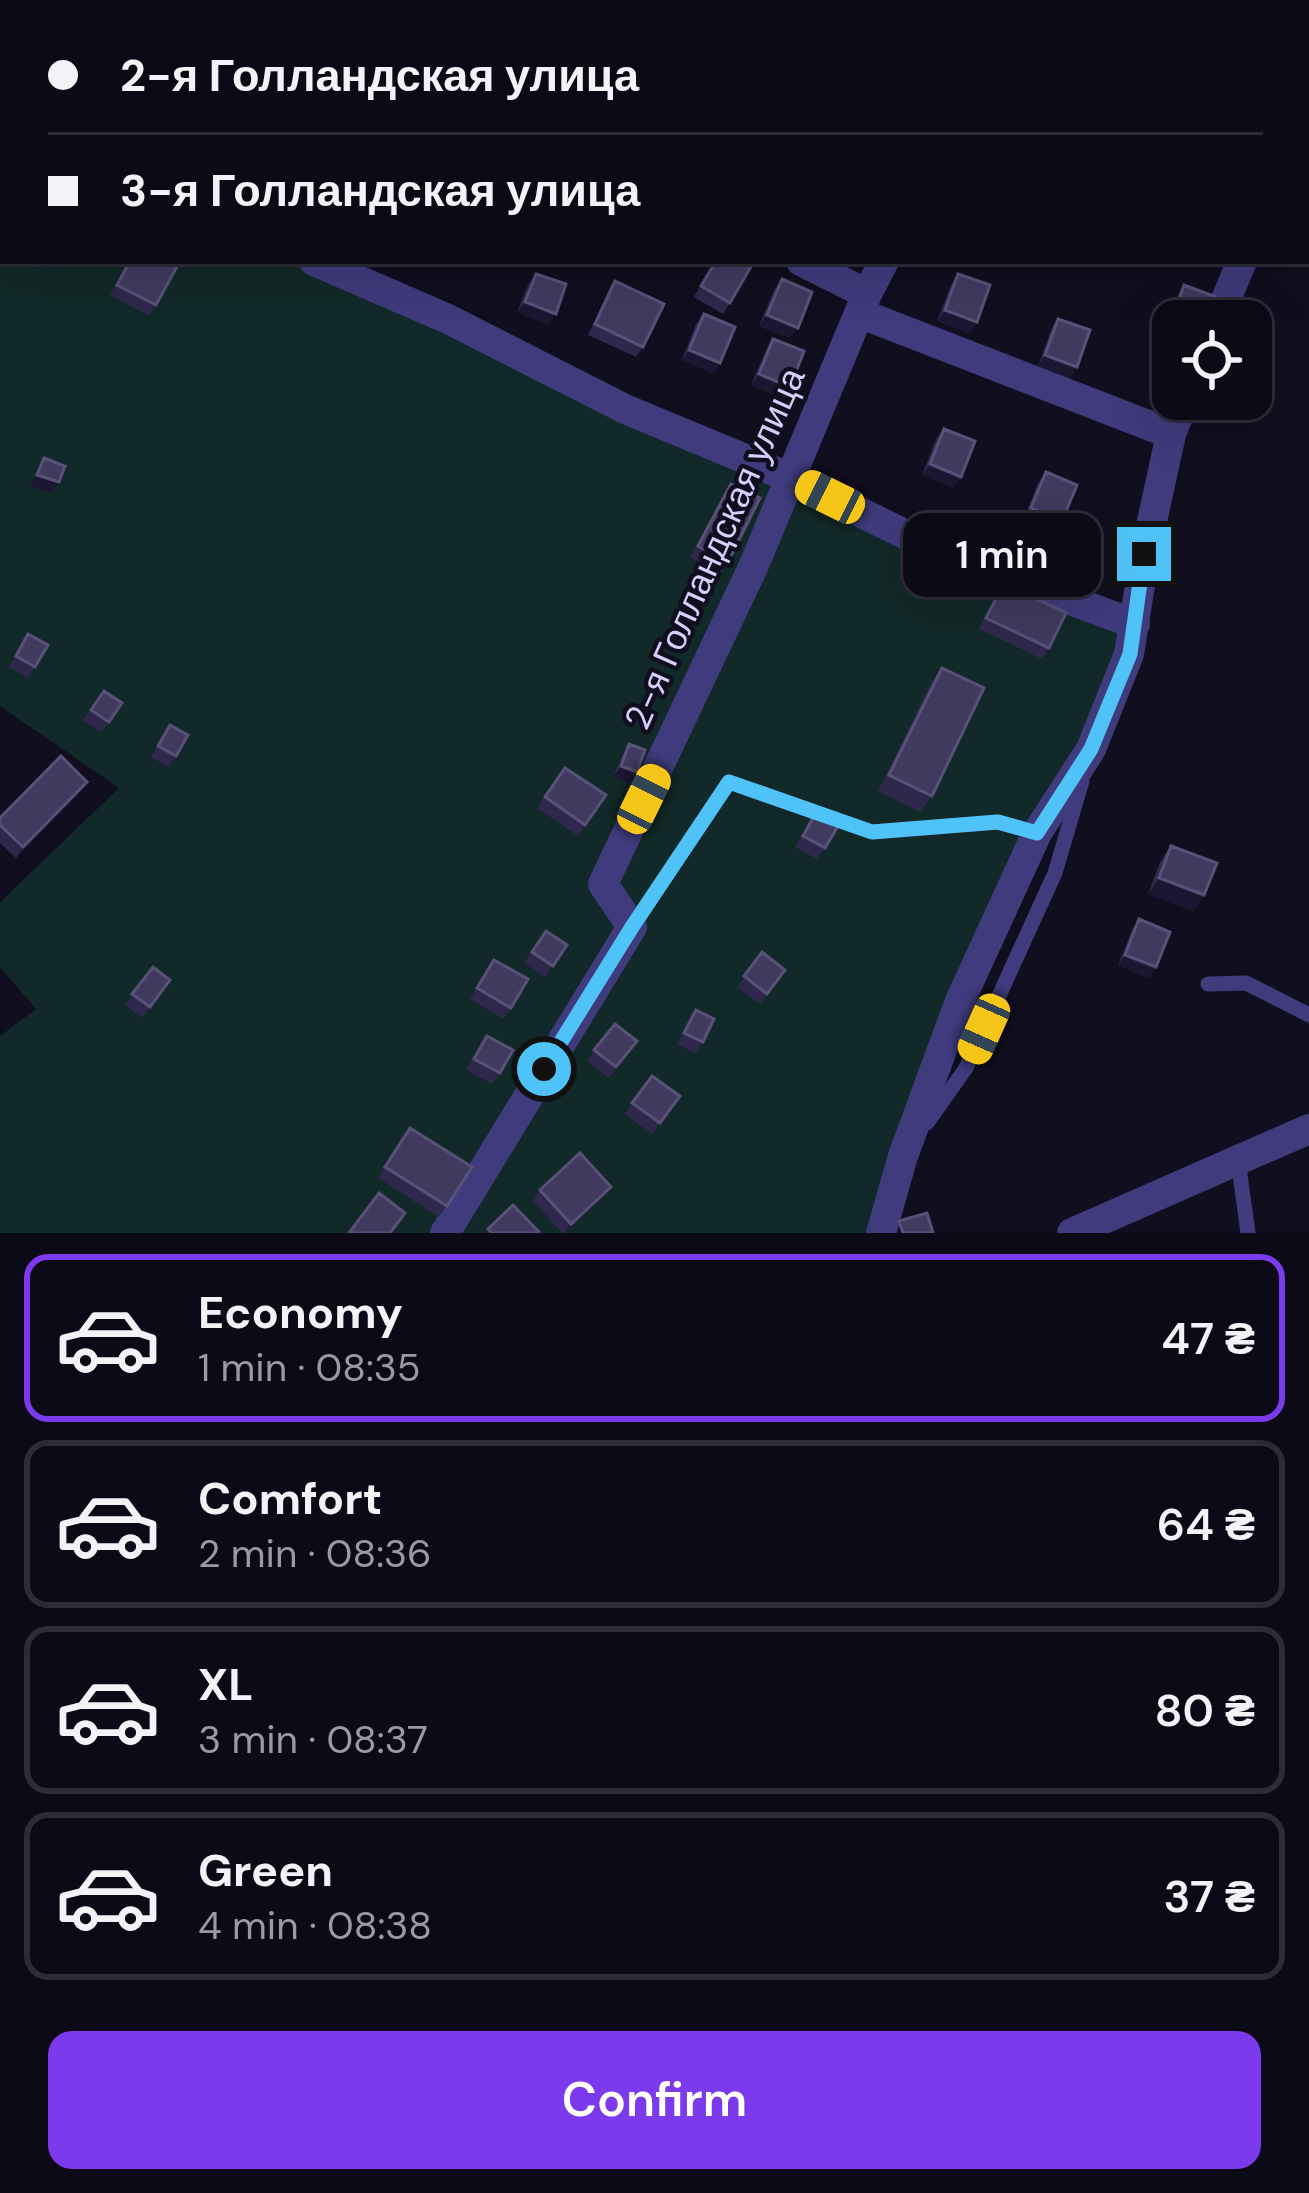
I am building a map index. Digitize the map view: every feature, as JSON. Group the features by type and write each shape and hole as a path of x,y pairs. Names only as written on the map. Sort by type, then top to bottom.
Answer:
{"street":[{"path":"324,264 448,319 626,409 791,478 945,554 1135,624"},
{"path":"805,264 862,303 1171,434"},
{"name":"2-я Голландская улица","path":"632,927 603,884 700,682 882,264"},
{"path":"1222,300 1230,264"},
{"path":"881,1233 903,1156 960,1001 1037,833 1091,749 1130,654 1144,554 1177,420"},
{"path":"446,1233 632,927"},
{"path":"1072,1233 1309,1129"}],"lane":[{"path":"903,1156 966,1068 1055,873 1091,749"},
{"path":"632,927 729,782 872,832 998,822 1037,833"},
{"path":"1208,984 1246,983 1309,1015"},
{"path":"1238,1160 1248,1233"}],"green space":[{"path":"0,264 336,264 801,475 1131,616 875,1233 0,1233 0,1036 36,1009 0,967 0,902 119,788 0,706"}],"building":[{"path":"128,264 178,264 156,305 117,285"},
{"path":"714,264 752,264 730,303 701,286"},
{"path":"536,274 566,284 556,314 525,302"},
{"path":"958,274 990,285 977,322 945,310"},
{"path":"782,279 812,292 798,328 767,315"},
{"path":"615,281 664,304 643,347 595,324"},
{"path":"1184,285 1216,297 1215,300 1179,300"},
{"path":"704,314 735,327 720,363 689,350"},
{"path":"1058,319 1090,330 1077,367 1045,355"},
{"path":"773,339 804,351 790,387 759,374"},
{"path":"944,429 975,441 961,477 930,464"},
{"path":"44,458 65,466 59,482 37,475"},
{"path":"1046,472 1077,485 1062,521 1031,508"},
{"path":"731,484 760,498 728,562 698,546"},
{"path":"1004,583 1066,613 1049,648 986,618"},
{"path":"28,634 48,645 35,667 16,656"},
{"path":"942,668 984,688 932,796 889,775"},
{"path":"104,691 122,703 109,722 91,710"},
{"path":"170,725 188,735 176,756 158,746"},
{"path":"629,744 645,750 637,772 621,766"},
{"path":"61,756 87,782 23,847 0,825 0,818"},
{"path":"565,768 606,795 585,825 545,797"},
{"path":"815,814 838,826 825,848 803,836"},
{"path":"1171,846 1217,863 1204,895 1159,878"},
{"path":"1139,919 1170,932 1156,967 1125,955"},
{"path":"546,931 567,945 553,966 532,952"},
{"path":"762,952 785,970 767,994 744,976"},
{"path":"494,960 528,979 511,1008 477,988"},
{"path":"153,967 170,980 150,1007 132,994"},
{"path":"696,1010 714,1019 703,1042 684,1033"},
{"path":"615,1024 637,1041 616,1067 594,1050"},
{"path":"487,1036 513,1050 500,1073 474,1059"},
{"path":"652,1076 680,1096 660,1123 632,1103"},
{"path":"410,1128 472,1167 447,1206 385,1167"},
{"path":"580,1153 611,1187 571,1224 540,1190"},
{"path":"379,1193 405,1213 390,1233 349,1233"},
{"path":"513,1205 538,1233 492,1233 488,1229"},
{"path":"927,1213 933,1233 903,1233 899,1221"}],"route":[{"path":"544,1069 729,782 872,832 998,822 1037,833 1091,749 1130,654 1144,554"}]}
